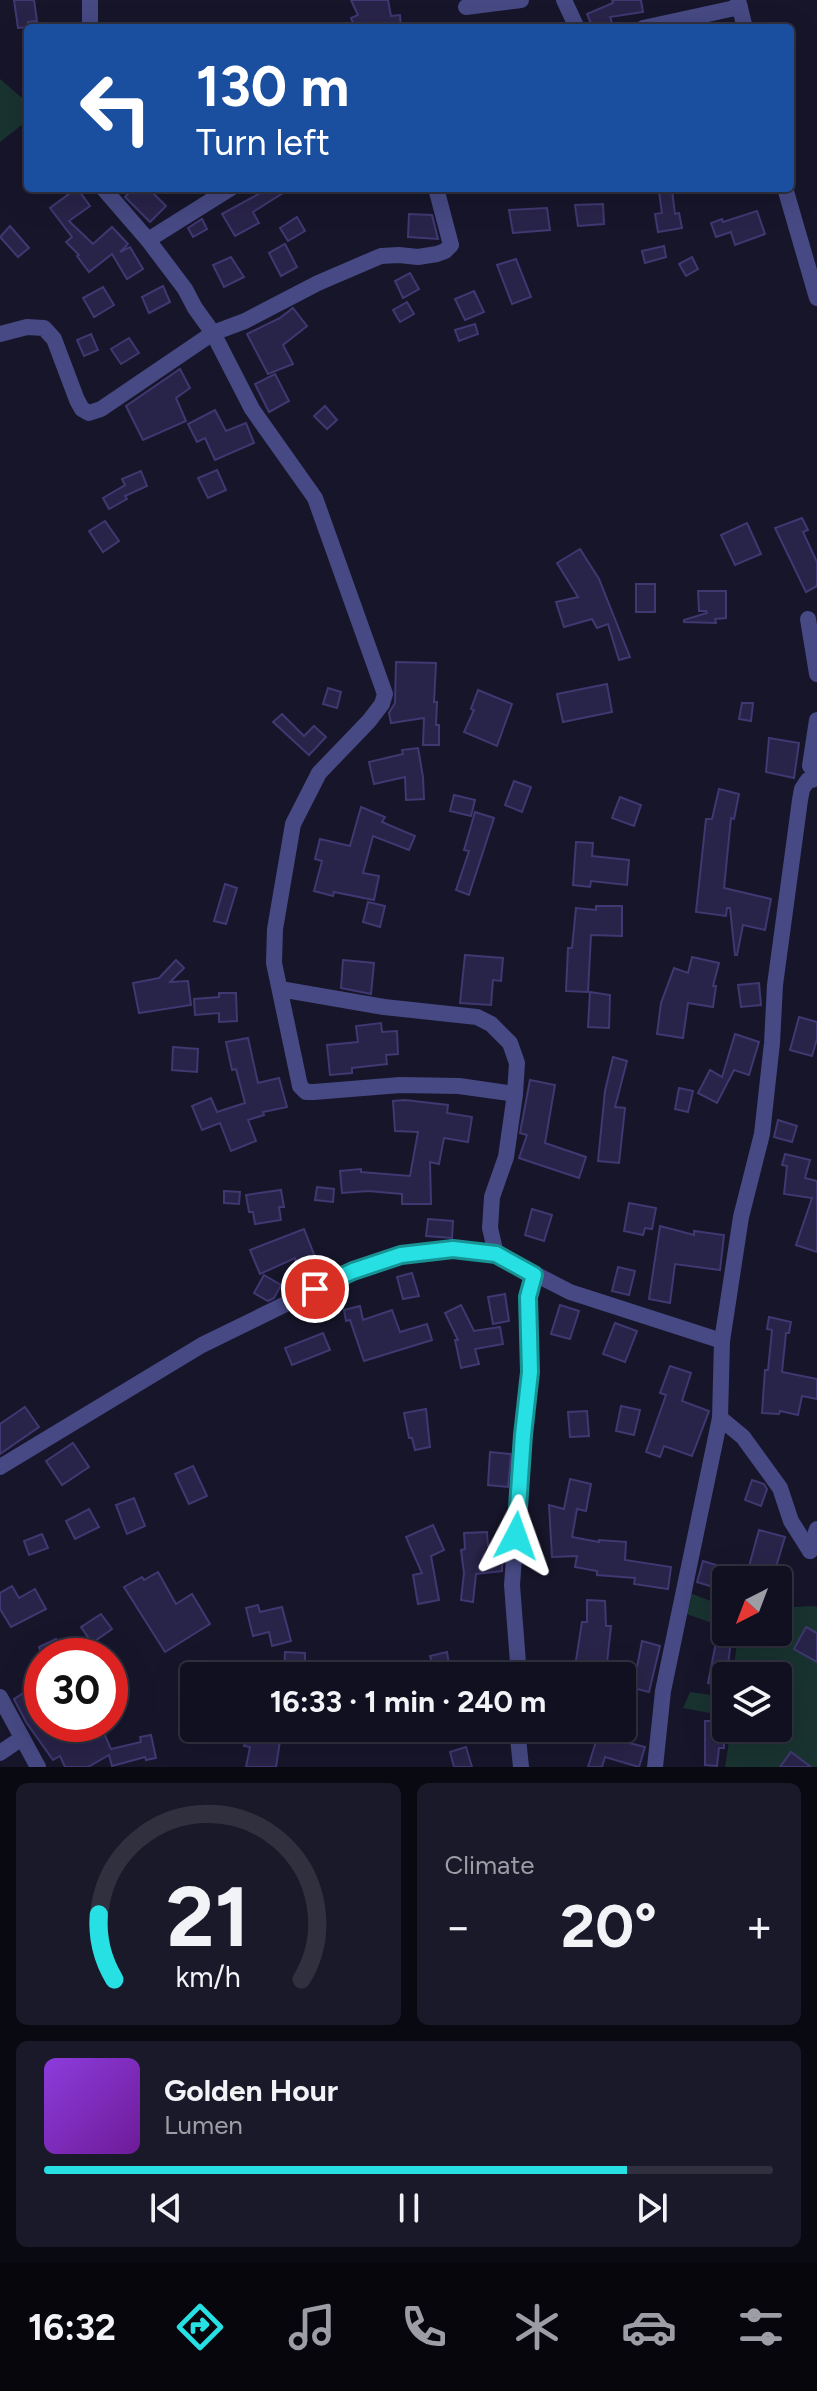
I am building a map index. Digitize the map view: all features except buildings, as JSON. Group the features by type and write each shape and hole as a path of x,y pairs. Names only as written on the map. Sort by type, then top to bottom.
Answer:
{"street":[{"path":"90,0 90,24"},
{"path":"466,7 521,0"},
{"path":"564,0 575,24"},
{"path":"658,24 739,3 744,24"},
{"path":"106,192 185,289 213,333 252,409 315,498 385,694 382,704 369,721 319,773 293,824 275,929 274,963 300,1086 306,1092 400,1085 459,1086 515,1094"},
{"path":"148,240 225,192"},
{"path":"0,334 27,327 44,328 54,339 77,400 82,409 89,413 101,409 213,333 245,321 318,283 381,256 418,257 445,251 451,245 437,192"},
{"path":"786,192 817,298"},
{"path":"808,619 817,674"},
{"path":"655,1767 663,1691 720,1418 722,1341 741,1217 762,1134 788,875 817,720"},
{"path":"808,780 812,780 817,755"},
{"path":"280,989 384,1007 477,1017 491,1024 510,1043 517,1063 515,1094 506,1157 492,1197 490,1228 496,1254"},
{"path":"0,1467 202,1345 353,1271 401,1255 453,1249 496,1254 570,1292 722,1341"},
{"path":"518,1662 512,1585 530,1372 528,1297 534,1275"},
{"path":"720,1418 743,1437 780,1488 791,1521 810,1551 817,1529"},
{"path":"0,1697 38,1767"},
{"path":"0,1753 22,1738"},
{"path":"518,1742 521,1767"}],"green space":[{"path":"0,79 24,100 24,123 0,142"},
{"path":"685,1591 712,1602 712,1623 681,1612"},
{"path":"792,1607 817,1607 817,1767 725,1767 729,1742 792,1742 792,1662 735,1662 736,1646 792,1646"},
{"path":"690,1692 712,1695 712,1713 683,1708"}],"route":[{"path":"315,1289 353,1271 401,1255 453,1249 496,1254 534,1275 528,1297 530,1372 516,1536"}]}
